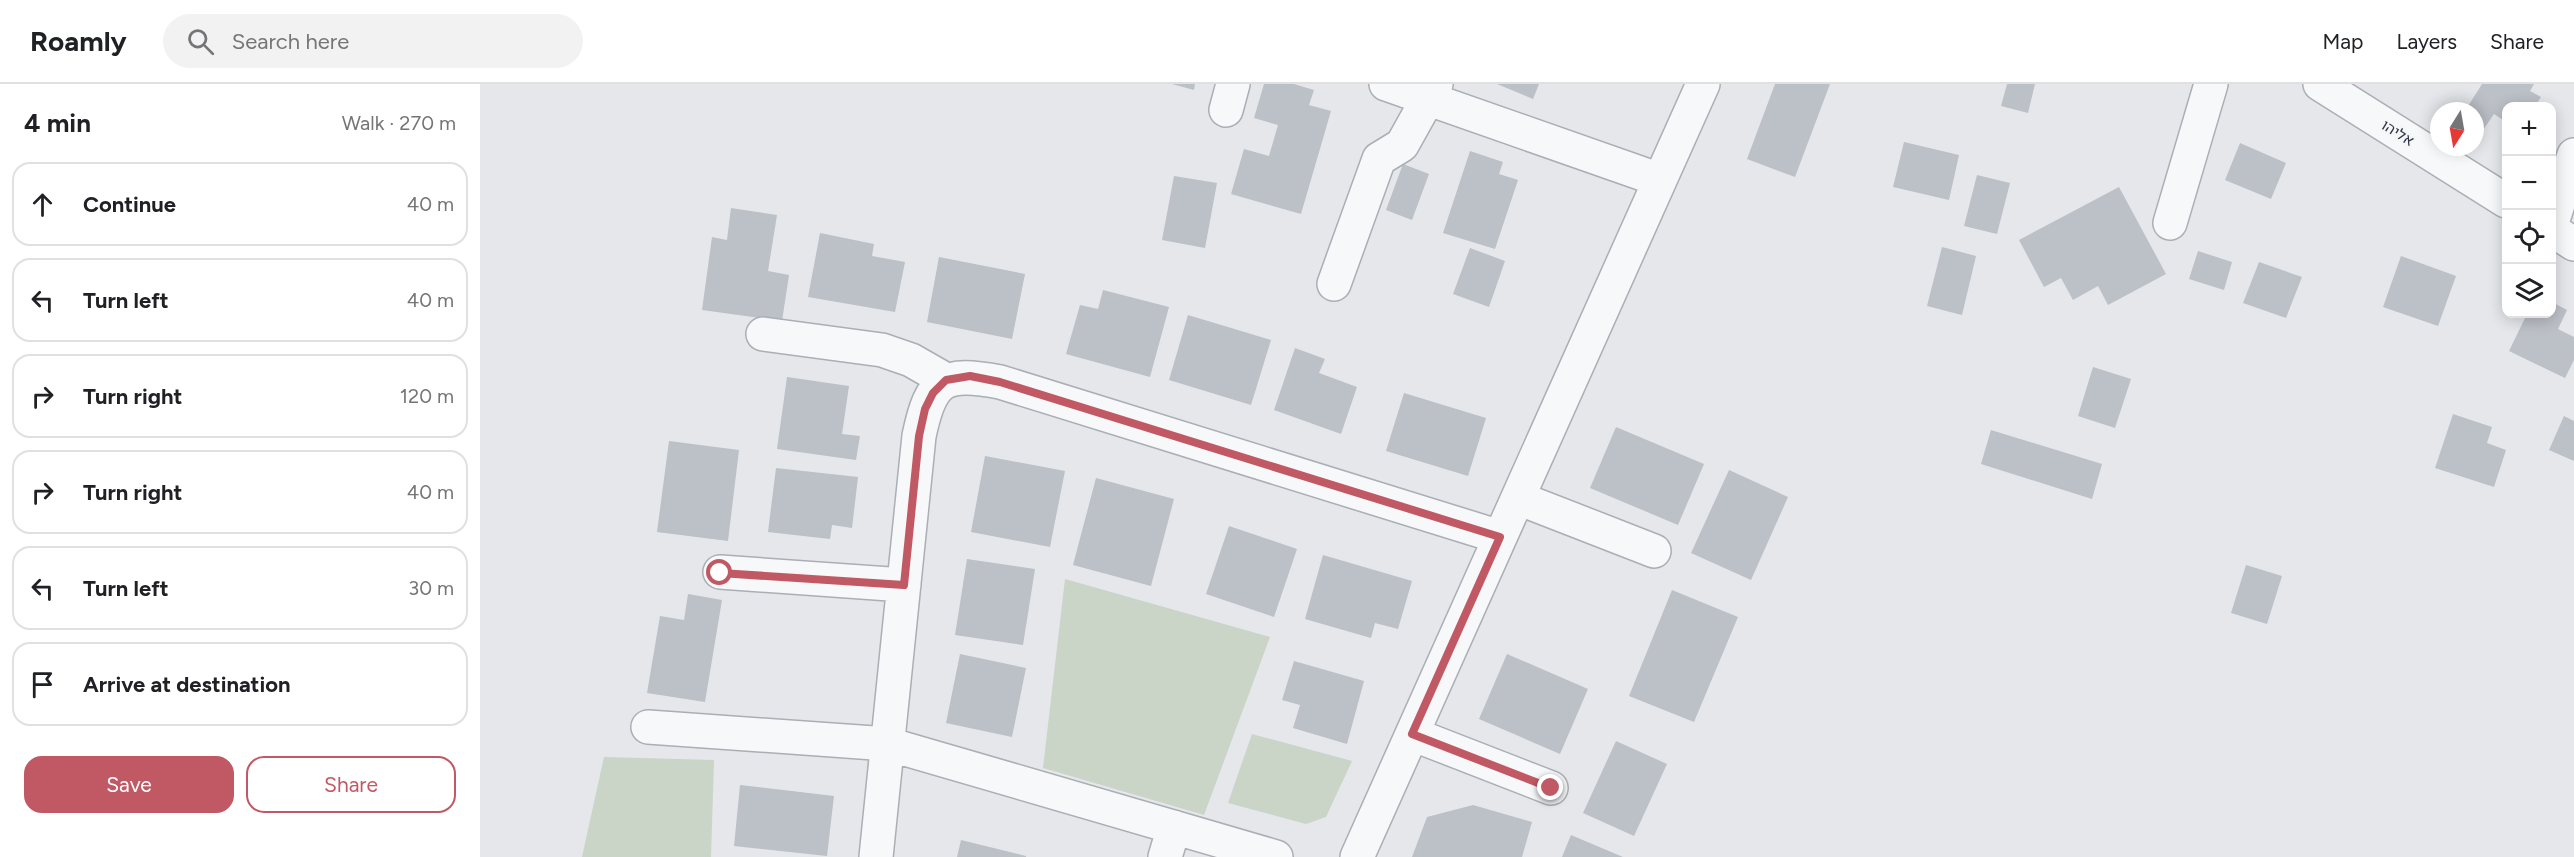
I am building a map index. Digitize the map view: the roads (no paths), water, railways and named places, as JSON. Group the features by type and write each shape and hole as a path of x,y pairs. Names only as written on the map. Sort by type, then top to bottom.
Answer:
{"street":[{"path":"1386,84 1433,92 1660,180"},
{"path":"1357,857 1703,84"},
{"path":"2170,223 2211,84"},
{"name":"אליהו","path":"2320,84 2502,198"},
{"path":"1334,284 1379,159 1402,146 1433,92"},
{"path":"2556,211 2574,155"},
{"path":"2556,233 2574,244"},
{"path":"764,334 882,351 911,360 946,380"},
{"path":"876,857 919,436 925,409 933,393 946,380 970,376 1000,382 1500,537"},
{"path":"1518,498 1654,551"},
{"path":"720,573 904,585"},
{"path":"648,728 888,744 1169,842 1276,857"},
{"path":"1412,734 1551,788"}]}
